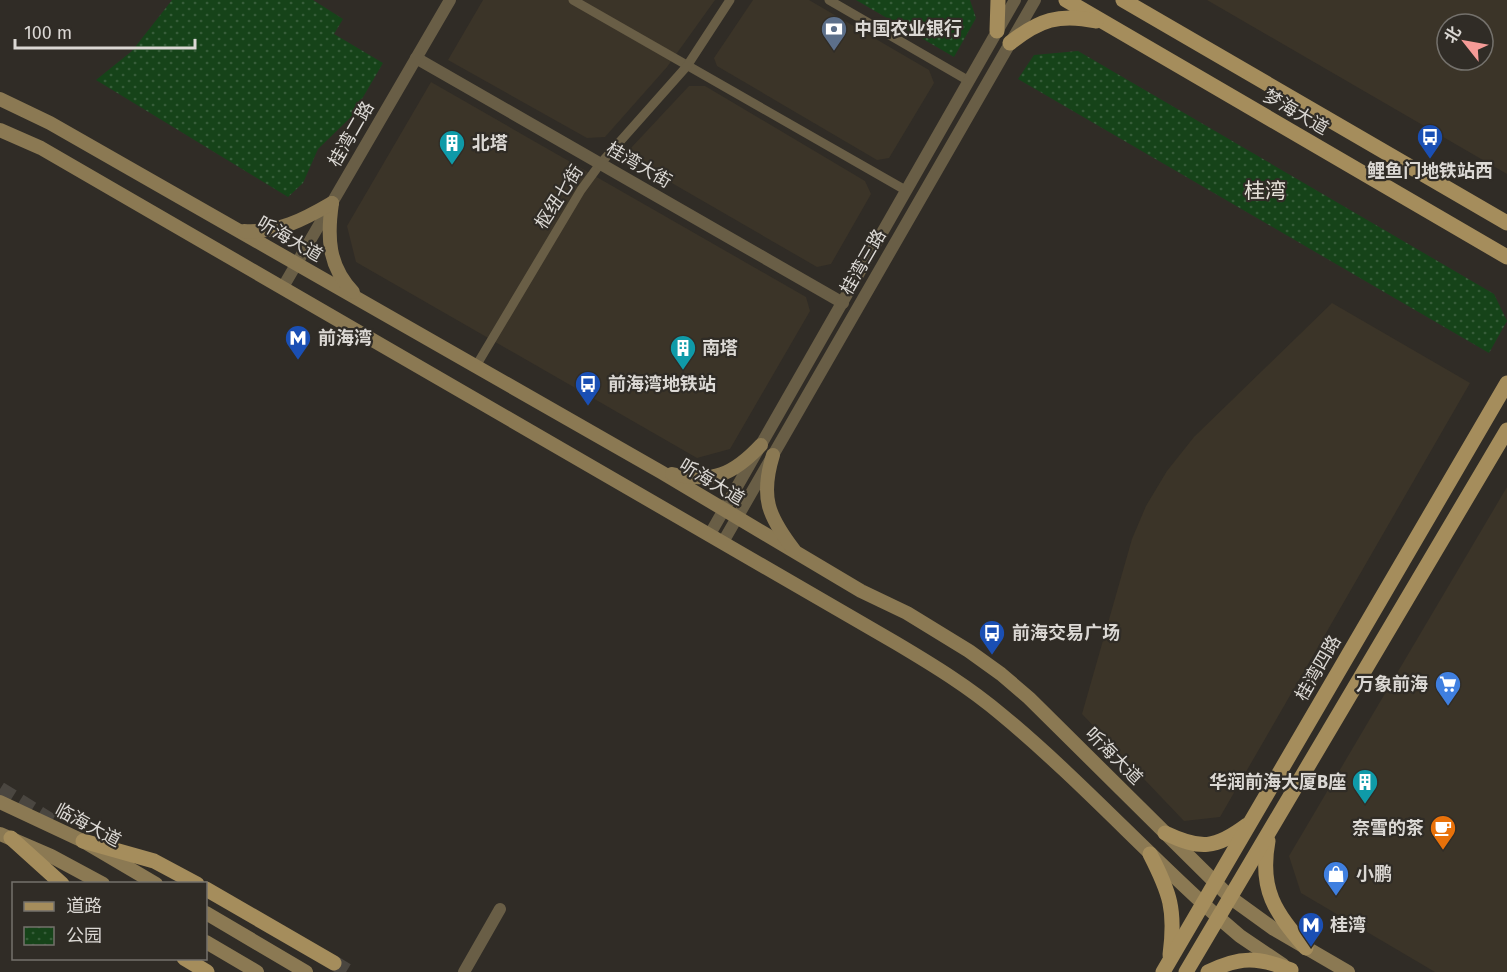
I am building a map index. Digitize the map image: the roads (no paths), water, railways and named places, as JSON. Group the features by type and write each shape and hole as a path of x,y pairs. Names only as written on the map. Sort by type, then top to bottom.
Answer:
{"main road":[{"path":"997,31 998,0"},
{"name":"梦海大道","path":"1066,0 1501,254 1507,263"},
{"name":"梦海大道","path":"1125,1 1505,222"},
{"path":"1010,43 1027,29 1054,18 1085,19 1112,27"},
{"name":"听海大道","path":"0,99 50,123 661,472 799,556 861,591 907,613 969,651 1001,674 1070,736 1231,898 1255,917 1348,972"},
{"path":"0,130 41,148 283,287 957,680 1042,750 1219,918 1249,942 1293,971"},
{"path":"238,231 258,232 287,227 332,203"},
{"path":"332,203 328,230 335,266 351,290 363,302"},
{"name":"桂湾四路","path":"1166,966 1507,383"},
{"path":"1186,972 1507,430"},
{"path":"661,472 690,478 729,472 744,464 761,445"},
{"path":"773,455 766,475 767,501 784,536 799,556"},
{"name":"临海大道","path":"0,802 83,841 153,882"},
{"path":"1165,833 1193,844 1206,845 1224,840 1251,821"},
{"path":"1270,832 1264,874 1268,889 1278,913 1306,948"},
{"path":"5,836 60,882"},
{"path":"5,836 99,882"},
{"path":"83,841 154,861 193,882"},
{"path":"1150,854 1165,882 1172,907 1173,935 1166,966"},
{"path":"207,890 334,963"},
{"path":"207,913 306,972"},
{"path":"207,943 257,972"},
{"path":"187,960 207,972"},
{"path":"1208,972 1224,964 1240,960 1267,962 1293,971"}],"street":[{"name":"桂湾二路","path":"283,287 450,0"},
{"path":"573,0 907,191"},
{"name":"枢纽七街","path":"476,366 567,211 600,164 687,66 730,0"},
{"path":"830,0 969,81"},
{"name":"桂湾三路","path":"710,534 1015,0"},
{"name":"桂湾三路","path":"723,542 1035,0"},
{"name":"桂湾大街","path":"416,58 843,303"},
{"path":"464,972 500,909"}],"tunnel":[{"path":"0,789 53,822"},
{"path":"334,963 349,972"}],"place":[{"name":"中国农业银行","path":"834,52"},
{"name":"鲤鱼门地铁站西","path":"1430,160"},
{"name":"北塔","path":"452,166"},
{"name":"前海湾","path":"298,361"},
{"name":"南塔","path":"683,371"},
{"name":"前海湾地铁站","path":"588,407"},
{"name":"前海交易广场","path":"992,656"},
{"name":"万象前海","path":"1448,707"},
{"name":"华润前海大厦B座","path":"1365,805"},
{"name":"奈雪的茶","path":"1443,851"},
{"name":"小鹏","path":"1336,897"},
{"name":"桂湾","path":"1311,948"}],"district":[{"name":"桂湾","path":"1265,191"}]}
